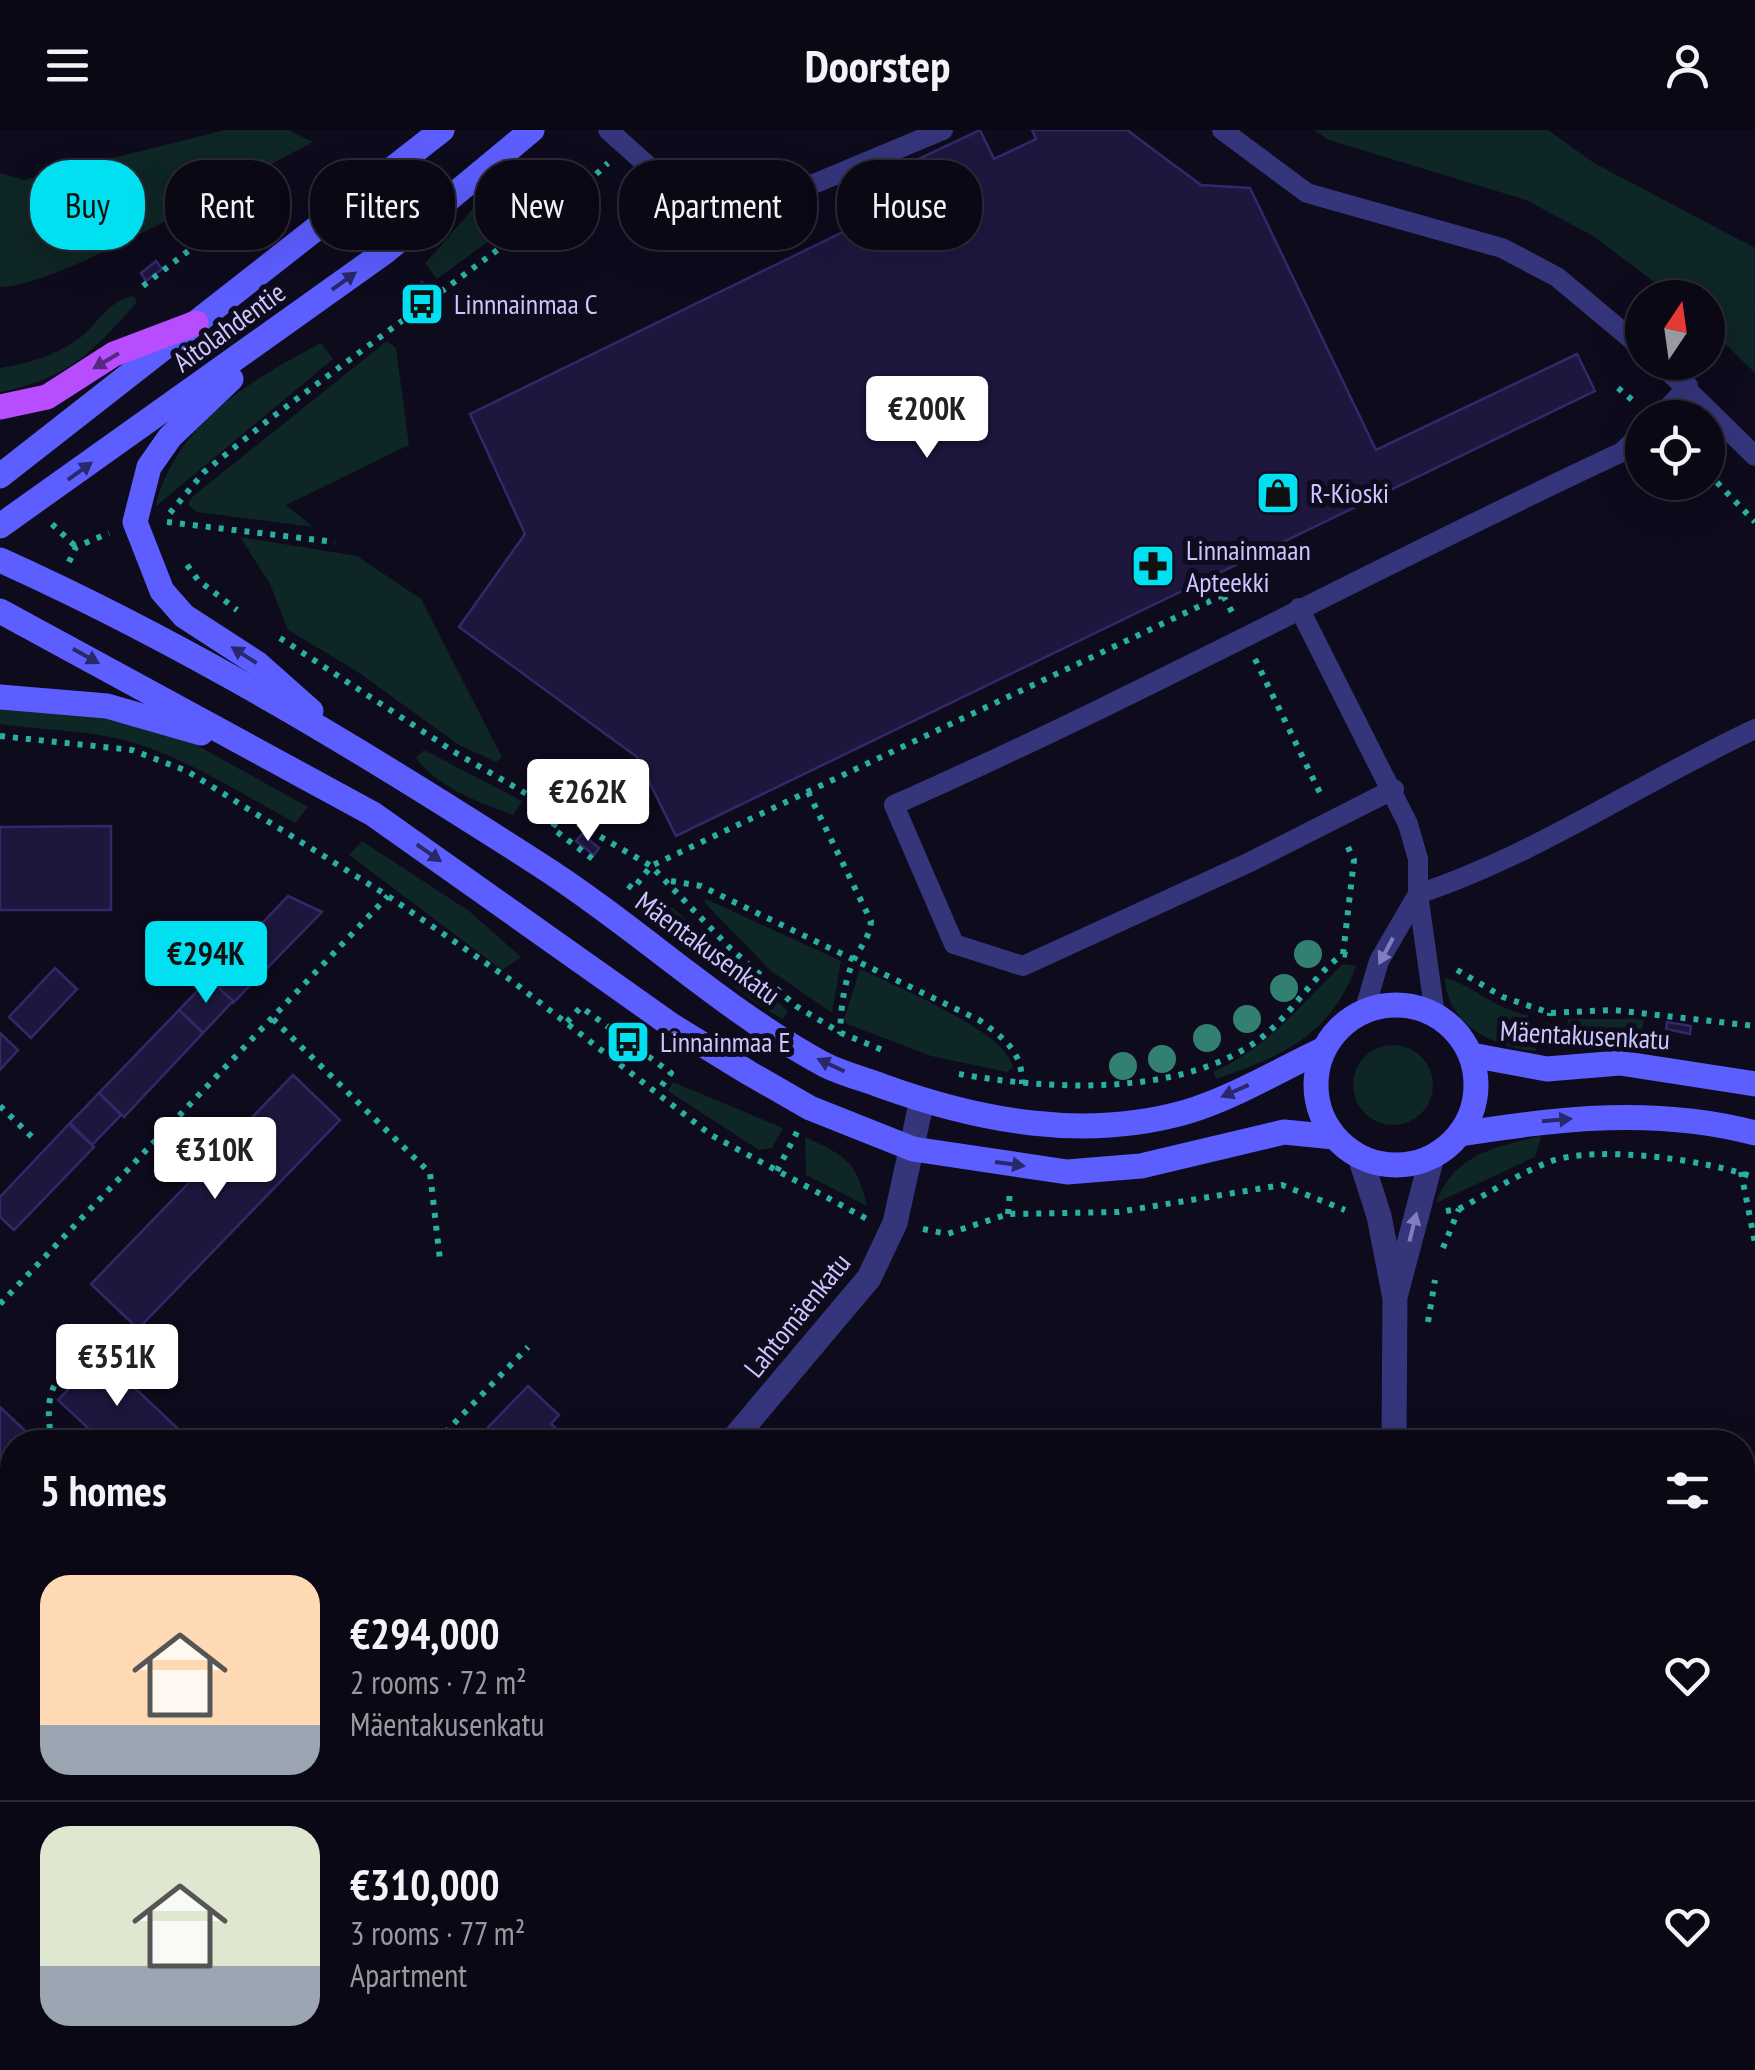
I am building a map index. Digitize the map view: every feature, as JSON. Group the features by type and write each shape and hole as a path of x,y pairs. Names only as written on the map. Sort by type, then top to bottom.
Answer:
{"main road":[{"name":"Aitolahdentie","path":"0,476 442,130"},
{"name":"Aitolahdentie","path":"0,526 386,251 532,130"},
{"path":"0,407 46,397 114,354 196,322"},
{"path":"265,338 232,378 170,437 149,467 135,522 162,591 184,616 258,664 344,742"},
{"name":"Mäentakusenkatu","path":"0,560 57,586 344,742 562,879 814,1057 922,1100 958,1112 1041,1125 1110,1127 1188,1112 1324,1049"},
{"path":"0,611 348,799 670,1025 810,1108 914,1149 1067,1172 1141,1166 1284,1132 1334,1137"},
{"path":"0,697 107,706 186,726 348,799"},
{"path":"1388,1005 1412,1006 1435,1016 1456,1032 1471,1056 1476,1083 1473,1110 1460,1134 1432,1158 1408,1165 1384,1165 1360,1157 1334,1137 1322,1118 1316,1095 1324,1049 1348,1021 1364,1012 1388,1005"},
{"name":"Mäentakusenkatu","path":"1471,1056 1547,1068 1620,1063 1755,1084"},
{"path":"1460,1134 1551,1120 1650,1117 1755,1134"}],"street":[{"name":"Lahtomäenkatu","path":"741,1430 869,1278 895,1223 922,1100"},
{"path":"1360,1157 1379,1216 1395,1297 1394,1430"},
{"path":"1395,1297 1432,1158"}],"lane":[{"path":"608,130 683,197 744,212 943,130"},
{"path":"1222,130 1306,193 1502,248 1556,277 1625,334"},
{"path":"1681,380 1755,456"},
{"path":"1675,400 1688,386"},
{"path":"1394,789 1024,966 954,944 894,806 1160,683 1244,636 1625,449"},
{"path":"1300,608 1394,789 1418,858 1418,894 1435,1016"},
{"path":"1364,1012 1379,961 1418,894 1465,878 1675,766 1755,730"}],"path":[{"path":"166,519 204,472 586,185 625,146"},
{"path":"143,286 189,250"},
{"path":"1725,490 1755,522"},
{"path":"57,586 76,547 135,522 166,519 335,542"},
{"path":"1212,573 1354,860 1343,954"},
{"path":"617,877 633,889 652,866 1223,595"},
{"path":"0,736 132,750 187,771 388,896 567,1022 712,1135 862,1219"},
{"path":"808,792 872,922 868,942 854,959 840,1005 840,1033"},
{"path":"563,812 552,828 602,866"},
{"path":"670,881 701,886 1002,1036 1022,1062 1022,1085"},
{"path":"0,1304 388,896"},
{"path":"567,1022 581,1007 671,1073 658,1092"},
{"path":"273,1018 430,1173 440,1260"},
{"path":"0,1106 32,1137"},
{"path":"1741,1172 1755,1243"},
{"path":"1426,1334 1442,1250 1459,1209"},
{"path":"50,1430 46,1404 50,1385 106,1333 143,1357"},
{"path":"448,1430 528,1346"}],"green space":[{"path":"225,130 288,130 313,142 280,160 165,160 165,221 145,231 145,160 104,160"},
{"path":"1314,130 1548,130 1594,163 1755,248 1755,373 1725,344 1725,280 1651,280 1593,236 1526,200 1329,140"},
{"path":"0,173 30,179 30,250 108,250 27,282 0,287"},
{"path":"475,206 477,250 437,279 425,263 436,250 455,250 455,229"},
{"path":"134,296 137,302 77,361 43,379 0,392 0,368 68,346 117,302"},
{"path":"387,341 396,348 409,445 286,505 313,527 197,512 188,505 192,497"},
{"path":"321,343 333,359 155,507 165,477 198,428 242,389"},
{"path":"240,537 357,556 421,599 502,757 496,762 459,745 355,670 288,630 270,584"},
{"path":"0,708 113,717 182,737 308,807 295,823 221,781 144,746 109,737 0,724"},
{"path":"424,750 522,801 513,815 460,793 425,769 416,758"},
{"path":"362,841 469,911 521,957 502,970 349,855"},
{"path":"655,892 788,1011 783,1019 728,981 679,936 648,905"},
{"path":"706,899 841,961 832,1013 771,971 704,902"},
{"path":"1343,964 1356,966 1346,990 1318,1026 1283,1051 1216,1079 1213,1072 1267,1038"},
{"path":"860,969 971,1025 1006,1053 1013,1067 1007,1072 931,1056 847,1024 844,1019"},
{"path":"1445,978 1528,1015 1536,1051 1504,1045 1476,1031 1454,1009"},
{"path":"1569,1019 1644,1020 1641,1034 1557,1049"},
{"path":"1393,1045 1408,1048 1421,1057 1430,1070 1430,1100 1421,1113 1408,1122 1393,1125 1378,1122 1365,1113 1356,1100 1353,1085 1356,1070 1365,1057 1378,1048"},
{"path":"673,1082 783,1128 772,1148 759,1150 668,1091"},
{"path":"1541,1136 1535,1157 1436,1203 1454,1173 1465,1163 1492,1149"},
{"path":"805,1137 847,1162 867,1206 806,1175"}],"building":[{"path":"980,130 994,159 1036,139 1032,130 1127,130 1201,185 1250,188 1376,450 1577,354 1595,391 676,836 637,757 459,627 525,534 470,414 806,250 817,250 817,245 837,235 837,250 982,250 982,160 916,160"},
{"path":"156,261 162,269 146,281 141,273"},
{"path":"422,282 427,289 410,302 405,294"},
{"path":"111,826 111,910 0,910 0,827"},
{"path":"582,834 599,848 594,855 576,841"},
{"path":"288,896 322,912 233,1003 209,979"},
{"path":"55,968 77,989 31,1038 9,1017"},
{"path":"209,979 233,1001 203,1033 179,1010"},
{"path":"179,1010 203,1033 124,1117 99,1093"},
{"path":"1667,1022 1691,1026 1690,1034 1666,1029"},
{"path":"0,1033 18,1050 0,1070"},
{"path":"293,1075 340,1120 138,1329 91,1284"},
{"path":"99,1093 121,1115 92,1145 70,1123"},
{"path":"69,1124 94,1147 14,1230 0,1217 0,1197"},
{"path":"101,1356 179,1430 90,1430 58,1400"},
{"path":"528,1386 559,1415 551,1424 558,1430 486,1430"},
{"path":"0,1407 24,1430 0,1430"}],"place":[{"name":"Linnnainmaa C","path":"422,304"},
{"name":"R-Kioski","path":"1278,493"},
{"name":"Linnainmaan Apteekki","path":"1153,566"},
{"name":"Linnainmaa E","path":"628,1042"}]}
